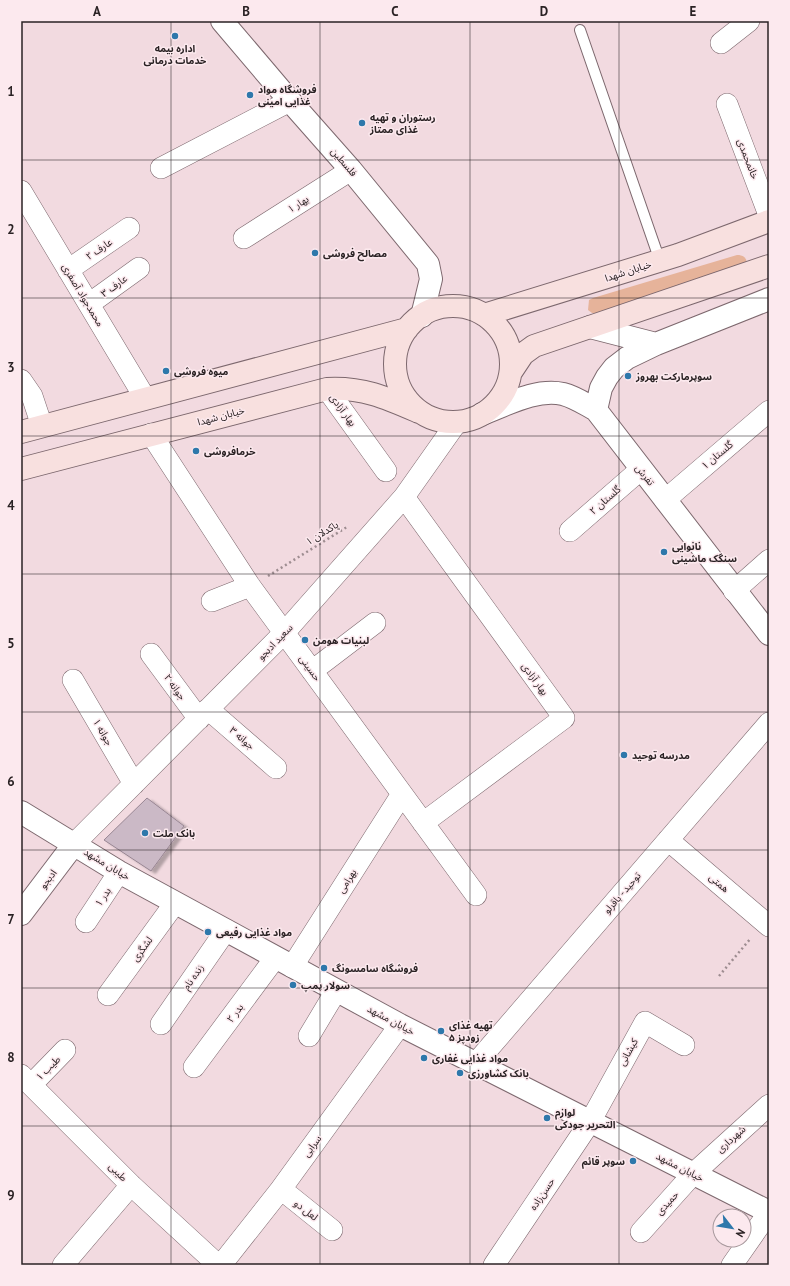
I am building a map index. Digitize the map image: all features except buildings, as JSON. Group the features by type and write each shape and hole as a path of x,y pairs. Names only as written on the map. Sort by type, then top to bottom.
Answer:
{"main road":[{"name":"خیابان شهدا","path":"484,315 660,260 769,221"},
{"path":"511,372 523,354 534,346 769,266"},
{"path":"21,432 415,322 434,310 453,306 472,309 484,315 495,323 506,340 510,352 511,372 508,385 493,407 470,420 457,422 437,420 419,412 404,394 396,373 396,353 400,340 415,322"},
{"name":"خیابان شهدا","path":"21,469 327,389 347,388 365,391 419,412"}],"street":[{"name":"فلسطین","path":"222,21 351,170 428,264 431,278 415,322"},
{"path":"721,43 749,21"},
{"path":"161,168 290,101"},
{"name":"خانمحمدی","path":"727,104 769,215"},
{"name":"بهار ۱","path":"244,238 351,170"},
{"name":"محمدجواد آصفری","path":"21,192 145,398"},
{"name":"عارف ۲","path":"68,270 129,228"},
{"name":"عارف ۳","path":"89,304 139,268"},
{"path":"596,410 601,388 614,368 627,358 656,344 769,299"},
{"path":"590,328 656,344"},
{"path":"21,380 32,396 42,426"},
{"name":"بهار آزادی","path":"327,389 386,471"},
{"name":"تفرش","path":"482,414 512,402 544,393 562,394 578,399 596,410 640,470 769,634"},
{"name":"گلستان ۱","path":"665,500 769,411"},
{"name":"سعید ادبجو","path":"74,844 284,633 404,497 457,422"},
{"name":"حسینی","path":"151,434 250,586 476,895"},
{"name":"گلستان ۲","path":"570,530 640,470"},
{"name":"بهار آزادی","path":"404,497 564,718 423,823"},
{"path":"734,591 769,560"},
{"path":"212,601 250,586"},
{"path":"312,671 375,623"},
{"name":"جوانه ۲","path":"151,654 203,714"},
{"name":"جوانه ۱","path":"73,680 134,784"},
{"name":"جوانه ۳","path":"203,714 276,768"},
{"name":"توحید - باقرلو","path":"476,1063 769,723"},
{"name":"بهرامی","path":"284,963 402,794"},
{"name":"خیابان مشهد","path":"21,812 120,872 400,1026 769,1212"},
{"name":"همتی","path":"668,840 767,924"},
{"name":"ادبجو","path":"21,914 74,844"},
{"name":"بدر ۱","path":"86,922 120,872"},
{"name":"لشگری","path":"108,995 176,903"},
{"name":"زنده نام","path":"161,1024 226,930"},
{"name":"بدر ۲","path":"194,1067 284,963"},
{"path":"309,1036 336,991"},
{"name":"کیشانی","path":"590,1122 645,1022 684,1045"},
{"name":"سرابی","path":"219,1265 280,1189 400,1026"},
{"name":"طیب ۱","path":"26,1080 65,1050"},
{"name":"طیبی","path":"26,1080 131,1185 219,1265"},
{"name":"شهرداری","path":"693,1174 769,1105"},
{"name":"حسن‌زاده","path":"494,1265 590,1122"},
{"name":"حمیدی","path":"641,1232 693,1174"},
{"path":"63,1265 131,1185"},
{"name":"لعل دو","path":"280,1189 332,1230"},
{"path":"732,1265 769,1212"}],"lane":[{"path":"580,30 660,260"}],"path":[{"name":"پاکدلان ۱","path":"250,586 350,525"},
{"path":"719,976 767,924"}],"shaded area":[{"path":"741,255 747,261 742,270 597,313 592,313 588,310 589,300 593,298"}],"place":[{"name":"اداره بیمه خدمات درمانی","path":"175,36"},
{"name":"فروشگاه مواد غذایی امینی","path":"250,95"},
{"name":"رستوران و تهیه غذای ممتاز","path":"362,123"},
{"name":"مصالح فروشی","path":"315,253"},
{"name":"میوه فروشی","path":"166,371"},
{"name":"سوپرمارکت بهروز","path":"628,376"},
{"name":"خرمافروشی","path":"196,451"},
{"name":"نانوایی سنگک ماشینی","path":"664,552"},
{"name":"لبنیات هومن","path":"305,640"},
{"name":"مدرسه توحید","path":"624,755"},
{"name":"بانک ملت","path":"145,833"},
{"name":"مواد غذایی رفیعی","path":"208,932"},
{"name":"فروشگاه سامسونگ","path":"324,968"},
{"name":"سولار پمپ","path":"293,985"},
{"name":"تهیه غذای زودپز ۵","path":"441,1031"},
{"name":"مواد غذایی غفاری","path":"424,1058"},
{"name":"بانک کشاورزی","path":"460,1073"},
{"name":"لوازم التحریر جودکی","path":"547,1118"},
{"name":"سوپر قائم","path":"633,1161"}]}
